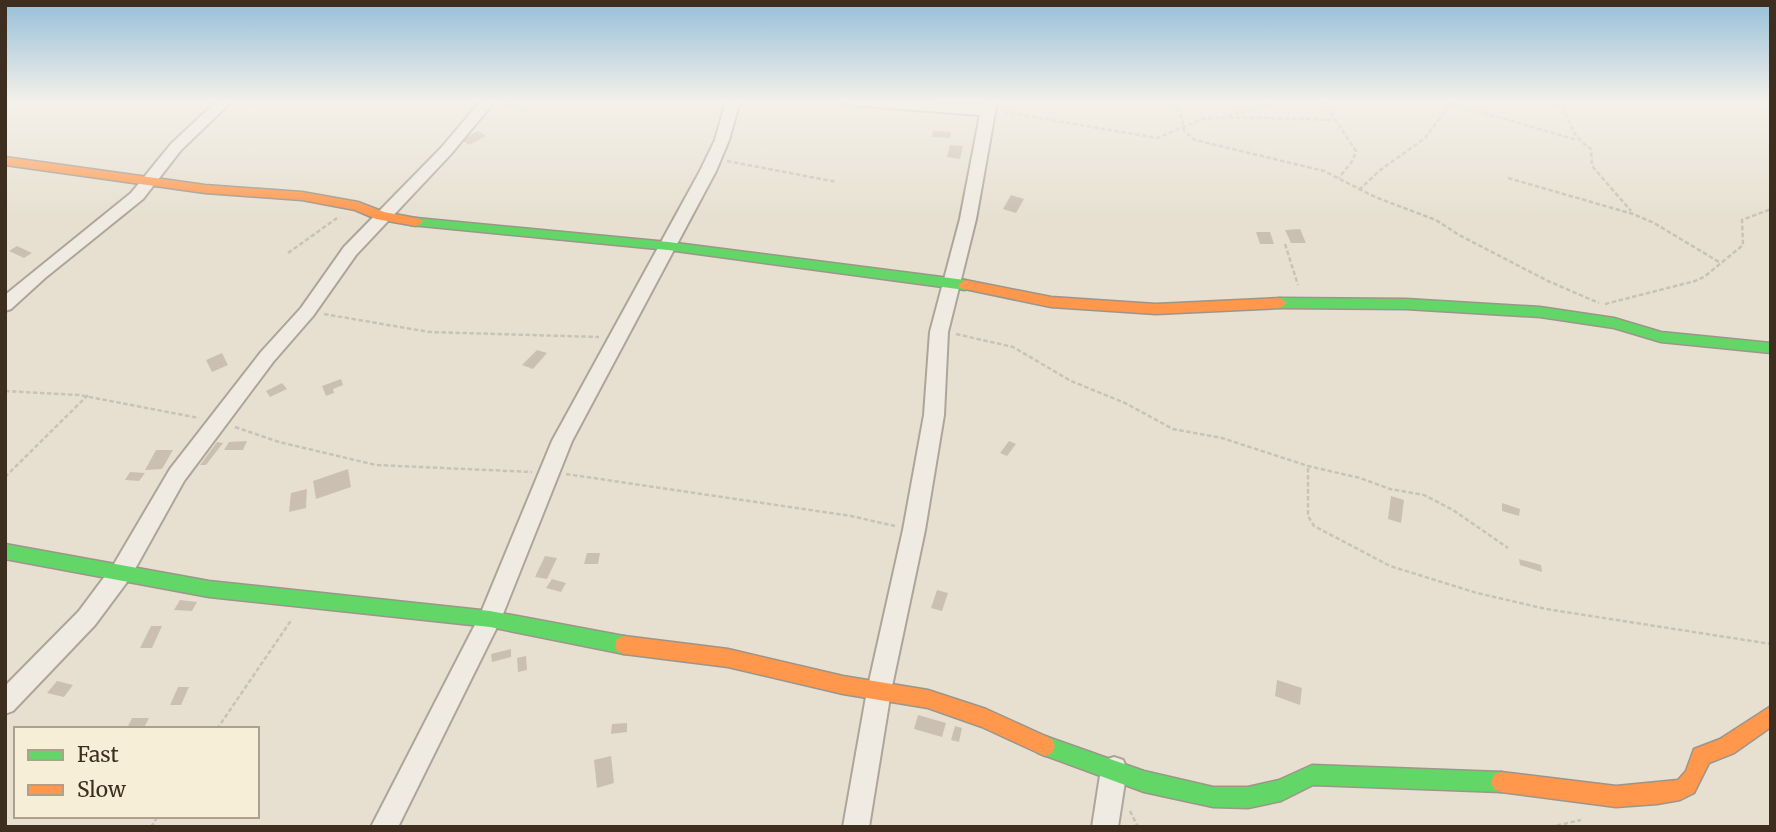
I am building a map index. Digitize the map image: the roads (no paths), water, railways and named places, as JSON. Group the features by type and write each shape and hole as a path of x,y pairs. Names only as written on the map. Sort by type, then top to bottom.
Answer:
{"street":[{"path":"5,305 39,274 116,215 150,181 183,140"},
{"path":"5,703 87,618 122,571 177,475 217,421 307,312 350,251 458,140"},
{"path":"384,827 490,619 547,472 722,140"},
{"path":"856,827 879,691 914,530 934,415 939,332 968,219 983,140"},
{"path":"5,160 205,189 302,196 358,206 381,216 471,229 668,246 950,282 1051,302 1156,309 1300,302 1540,312 1615,323 1661,337 1771,348"},
{"path":"5,551 209,589 490,619 639,648 728,658 928,699 986,719 1045,746 1166,787 1233,798 1266,796 1297,785 1312,775 1524,783 1604,798 1629,799 1683,789 1693,780 1701,756 1727,746 1771,715"},
{"path":"1105,827 1114,769"}]}
